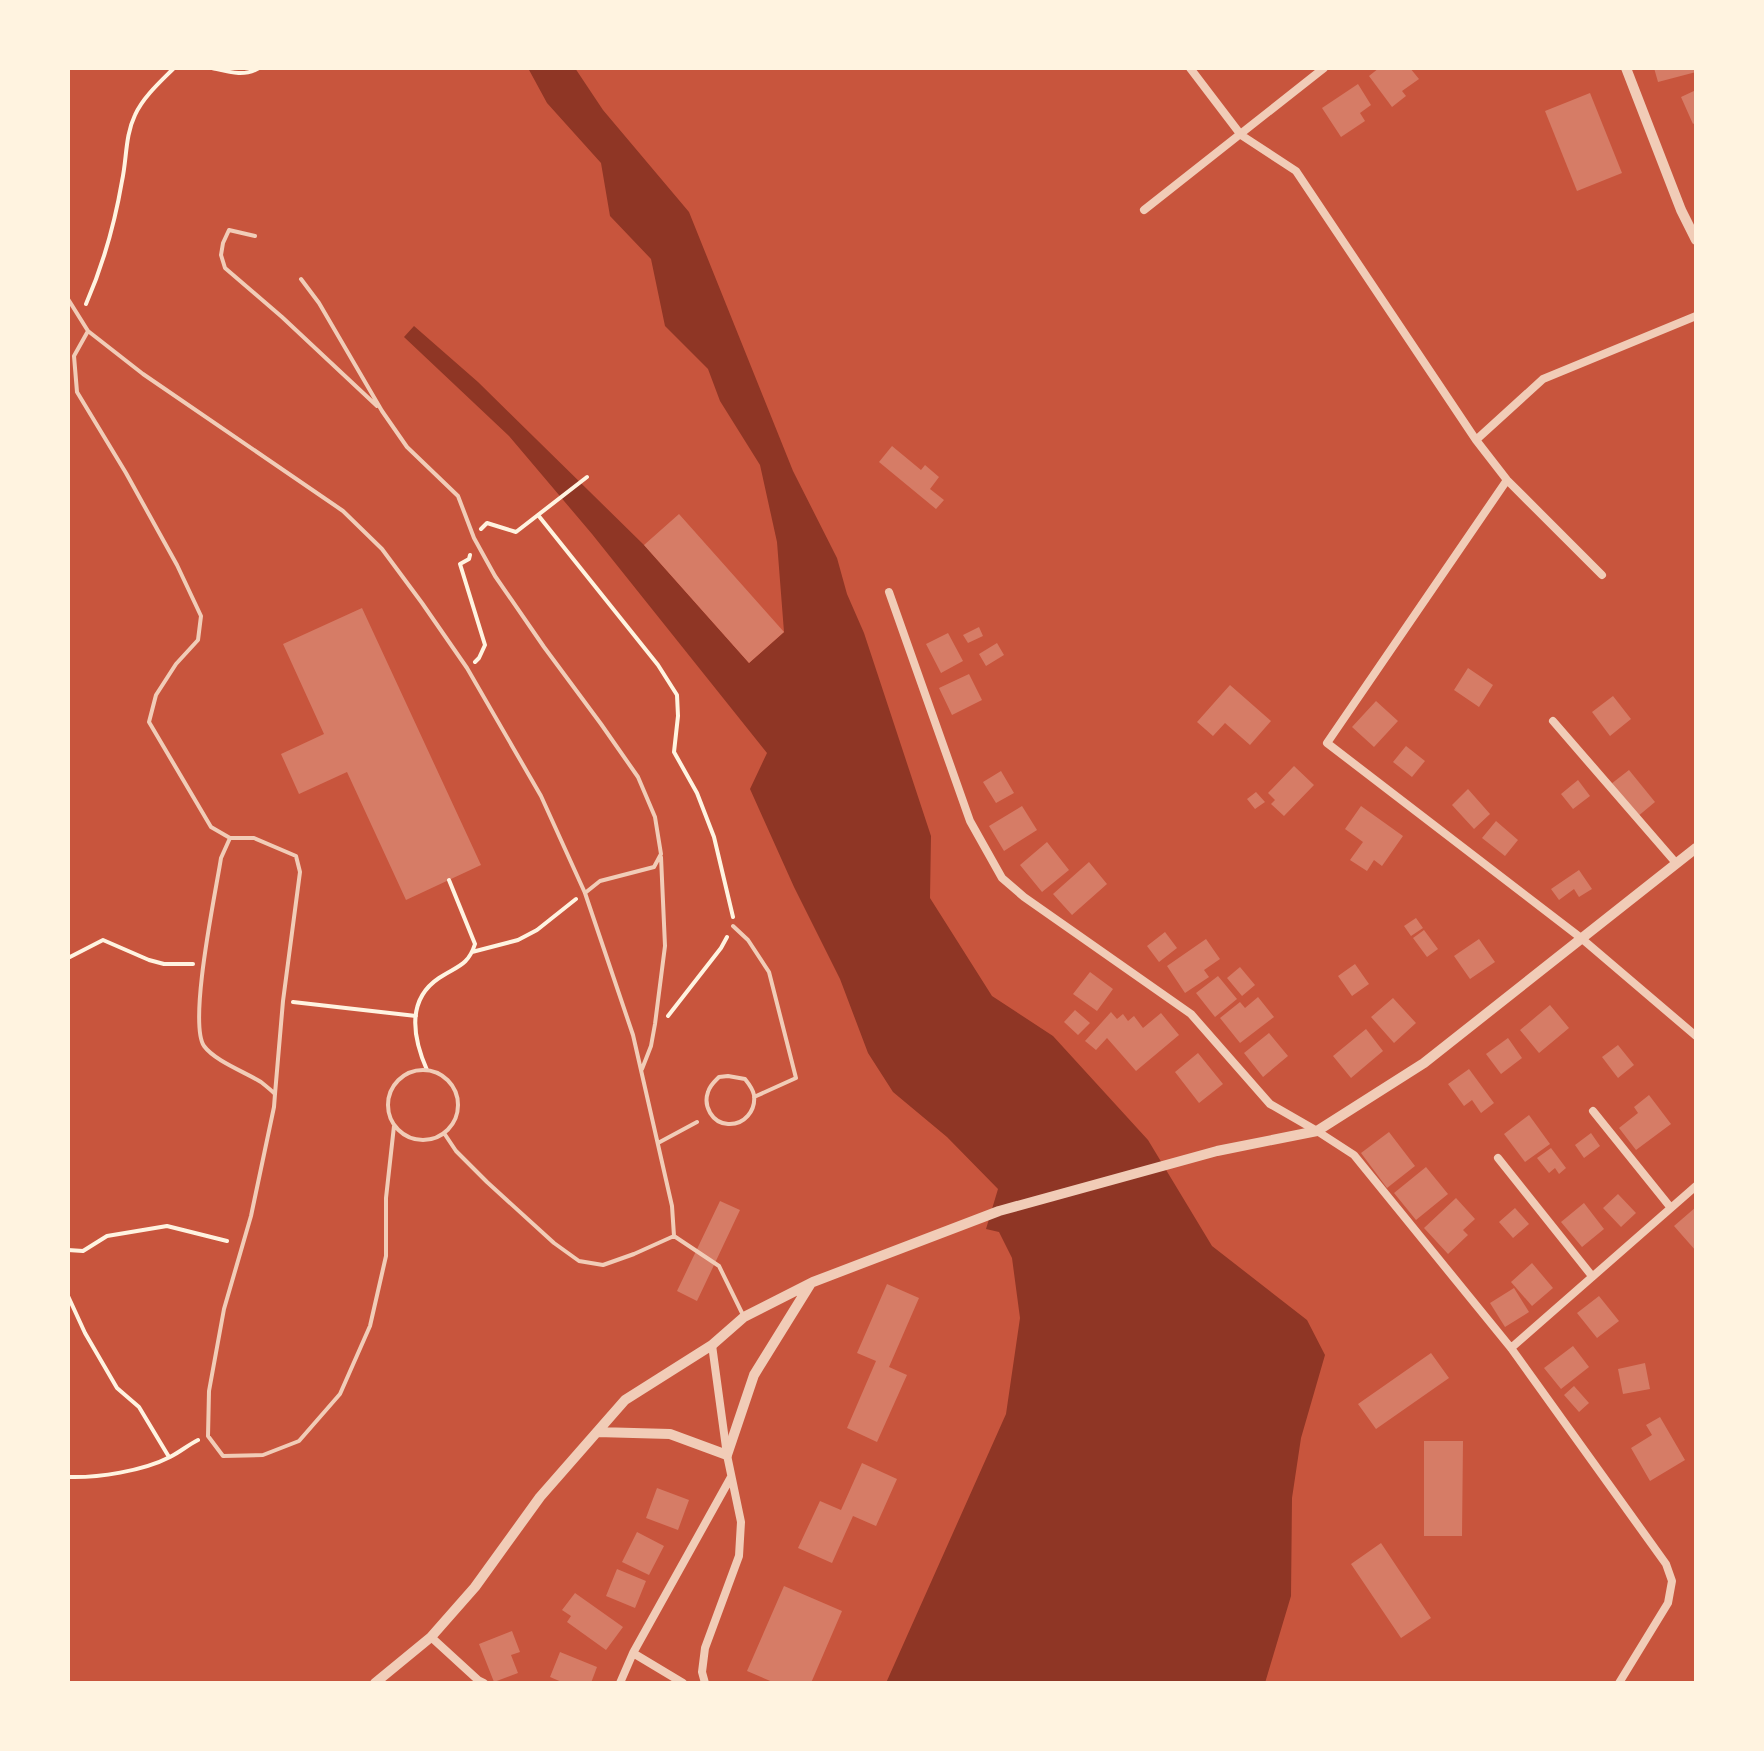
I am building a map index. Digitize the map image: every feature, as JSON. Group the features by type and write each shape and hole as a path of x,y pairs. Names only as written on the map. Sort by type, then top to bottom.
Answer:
{"street":[{"path":"1190,68 1241,135 1296,171 1476,440 1507,480 1602,575"},
{"path":"1144,210 1324,68"},
{"path":"1626,68 1681,210 1696,240"},
{"path":"1476,440 1543,379 1696,316"},
{"path":"1507,480 1327,743 1581,938 1696,1036"},
{"path":"889,592 970,821 1002,878 1024,897 1191,1014 1270,1104 1354,1155 1511,1348 1666,1564 1672,1581 1668,1603 1619,1683"},
{"path":"1553,721 1676,863"},
{"path":"375,1683 431,1637 475,1587 540,1497 625,1400 712,1345 744,1317 813,1282 999,1211 1217,1151 1317,1131 1424,1063 1696,848"},
{"path":"1593,1111 1671,1208"},
{"path":"1498,1158 1592,1276"},
{"path":"1511,1348 1696,1186"},
{"path":"727,1455 754,1375 813,1282"},
{"path":"705,1683 702,1672 705,1648 739,1556 741,1522 727,1455 712,1345"},
{"path":"597,1432 670,1434 727,1455"},
{"path":"620,1683 633,1653 731,1477"},
{"path":"431,1637 484,1683"},
{"path":"633,1653 683,1683"}],"lane":[{"path":"255,236 229,230 221,255 225,268 382,411"},
{"path":"301,279 319,303 382,411 407,447 458,496 474,538 495,576 638,777 655,817 661,854 665,946 653,1034 641,1072"},
{"path":"68,299 88,331 143,374 343,511 382,549 467,668 541,796 585,893 633,1035 672,1206 674,1236"},
{"path":"88,331 74,356 77,392 177,565 201,616 198,640 176,664 156,695 149,722 211,827 230,838 254,838 296,856 300,872 283,1001 274,1107 251,1216 224,1309 209,1391 208,1436 223,1456 263,1455 299,1441 340,1394 370,1326 386,1256 386,1198 394,1126"},
{"path":"230,838 221,858 199,992 201,1036 204,1046 218,1057 275,1094"},
{"path":"585,893 600,881 654,867 661,854"},
{"path":"733,926 748,940 769,972 796,1078 754,1097"},
{"path":"415,1070 427,1070 439,1073 455,1090 457,1113 453,1125 444,1133 434,1138 412,1139 394,1126 389,1116 390,1093 404,1075 415,1070"},
{"path":"719,1077 745,1079 754,1097 748,1117 729,1124 719,1121 706,1105 706,1094 719,1077"},
{"path":"658,1143 697,1122"},
{"path":"444,1133 456,1151 487,1182 554,1243 579,1261 603,1265 674,1236"},
{"path":"674,1236 719,1266 744,1317"}],"path":[{"path":"80,317 117,207 126,139 135,113 174,68"},
{"path":"212,68 233,73 251,72 259,68"},
{"path":"487,523 516,532 587,477"},
{"path":"540,514 658,665 677,695 674,752 697,793 714,837 733,914 733,926 721,948 653,1034"},
{"path":"469,559 460,564 485,645 479,658"},
{"path":"427,1070 414,1031 420,1000 430,985 467,961 475,944 449,880"},
{"path":"472,952 518,940 537,930 585,893"},
{"path":"68,958 103,940 164,964 204,964"},
{"path":"283,1001 416,1016"},
{"path":"68,1250 83,1251 107,1236 167,1226 227,1241"},
{"path":"68,1296 117,1388 139,1407 169,1457"},
{"path":"68,1477 87,1478 126,1470 169,1457 208,1436"}],"shaded area":[{"path":"528,68 575,68 603,110 689,212 793,471 837,558 847,594 864,633 931,836 930,898 992,996 1053,1036 1148,1140 1212,1246 1307,1320 1325,1355 1301,1438 1292,1498 1291,1596 1265,1683 886,1683 1006,1414 1020,1318 1012,1258 999,1232 986,1229 998,1189 947,1137 893,1092 868,1053 840,979 750,789 767,753 592,534 509,436 404,337 414,326 478,382 644,545 749,663 784,632 777,542 760,465 720,401 708,369 665,326 651,259 610,216 601,163 547,103"}],"building":[{"path":"1379,68 1410,68 1419,79 1402,91 1406,96 1392,107 1369,76"},
{"path":"1654,68 1696,68 1696,72 1658,82"},
{"path":"1358,84 1371,105 1360,113 1365,121 1341,137 1322,108"},
{"path":"1696,90 1696,122 1693,124 1681,97"},
{"path":"1590,93 1622,173 1577,191 1545,111"},
{"path":"892,446 921,470 925,465 939,477 930,489 944,500 936,509 879,462"},
{"path":"679,514 784,632 749,663 644,545"},
{"path":"362,608 481,865 406,900 347,772 299,794 281,754 324,734 283,644"},
{"path":"979,627 983,636 968,643 963,635"},
{"path":"948,633 963,661 941,673 926,644"},
{"path":"997,643 1004,655 986,666 979,654"},
{"path":"1468,668 1493,685 1479,707 1454,690"},
{"path":"969,674 982,700 952,715 939,688"},
{"path":"1230,685 1271,721 1250,745 1225,723 1213,736 1197,722"},
{"path":"1613,696 1631,719 1610,736 1592,712"},
{"path":"1376,701 1398,721 1374,747 1352,727"},
{"path":"1406,746 1425,761 1412,777 1393,762"},
{"path":"1294,766 1314,785 1284,816 1271,804 1275,800 1268,793"},
{"path":"1629,770 1655,802 1637,817 1611,784"},
{"path":"1001,771 1014,793 996,803 983,782"},
{"path":"1578,780 1590,796 1573,809 1561,794"},
{"path":"1468,789 1490,814 1474,829 1452,805"},
{"path":"1256,792 1265,802 1255,809 1247,799"},
{"path":"1022,806 1037,830 1004,851 989,826"},
{"path":"1361,806 1403,836 1382,866 1374,860 1367,871 1350,860 1363,842 1345,829"},
{"path":"1496,821 1518,840 1505,856 1482,838"},
{"path":"1047,842 1069,870 1042,892 1020,865"},
{"path":"1089,862 1107,884 1072,915 1053,894"},
{"path":"1579,870 1592,889 1579,897 1574,889 1559,900 1551,889"},
{"path":"1416,918 1423,928 1411,936 1404,926"},
{"path":"1424,930 1438,949 1427,957 1413,938"},
{"path":"1165,932 1177,948 1159,962 1147,946"},
{"path":"1206,939 1220,959 1204,970 1209,977 1185,993 1167,966"},
{"path":"1479,939 1495,962 1470,979 1454,956"},
{"path":"1355,964 1369,984 1352,996 1338,976"},
{"path":"1240,967 1255,985 1242,996 1227,978"},
{"path":"1090,972 1113,989 1097,1011 1073,994"},
{"path":"1218,976 1237,999 1215,1017 1196,993"},
{"path":"1258,997 1274,1017 1240,1043 1220,1018 1240,1002 1245,1008"},
{"path":"1393,998 1416,1023 1394,1043 1371,1017"},
{"path":"1550,1005 1569,1028 1539,1053 1520,1030"},
{"path":"1075,1010 1090,1023 1078,1035 1064,1022"},
{"path":"1111,1012 1117,1019 1123,1014 1128,1021 1134,1016 1143,1028 1161,1013 1179,1035 1136,1071 1107,1038 1096,1050 1085,1041"},
{"path":"1366,1029 1383,1051 1351,1078 1333,1056"},
{"path":"1269,1033 1288,1056 1263,1077 1244,1053"},
{"path":"1508,1038 1522,1058 1501,1074 1486,1054"},
{"path":"1618,1045 1634,1065 1618,1078 1602,1057"},
{"path":"1198,1053 1223,1084 1199,1103 1175,1072"},
{"path":"1469,1069 1494,1103 1481,1113 1472,1100 1464,1106 1448,1084"},
{"path":"1649,1095 1671,1124 1636,1150 1619,1128 1638,1113 1634,1107"},
{"path":"1529,1115 1550,1144 1525,1162 1504,1134"},
{"path":"1389,1132 1415,1166 1387,1188 1361,1153"},
{"path":"1591,1133 1600,1146 1584,1158 1575,1145"},
{"path":"1551,1148 1566,1168 1559,1174 1555,1168 1549,1173 1537,1158"},
{"path":"1426,1167 1448,1194 1416,1220 1394,1193"},
{"path":"1618,1194 1636,1213 1621,1227 1603,1208"},
{"path":"1456,1198 1475,1219 1463,1230 1468,1235 1448,1254 1424,1228"},
{"path":"720,1201 740,1210 697,1301 677,1291"},
{"path":"1584,1203 1604,1229 1582,1247 1561,1222"},
{"path":"1696,1207 1696,1251 1674,1226"},
{"path":"1515,1208 1529,1224 1513,1238 1499,1222"},
{"path":"1532,1263 1553,1288 1532,1306 1511,1282"},
{"path":"887,1284 919,1298 889,1367 907,1375 877,1442 847,1428 876,1361 857,1353"},
{"path":"1514,1288 1529,1312 1505,1327 1490,1303"},
{"path":"1599,1296 1619,1321 1597,1338 1577,1313"},
{"path":"1573,1346 1589,1367 1561,1389 1544,1368"},
{"path":"1431,1353 1449,1378 1376,1429 1358,1404"},
{"path":"1645,1363 1650,1389 1623,1394 1618,1369"},
{"path":"1574,1386 1589,1403 1579,1412 1564,1395"},
{"path":"1660,1417 1685,1460 1650,1481 1631,1448 1652,1435 1646,1425"},
{"path":"1424,1441 1463,1441 1462,1536 1424,1536"},
{"path":"862,1463 897,1479 876,1526 853,1516 832,1563 798,1548 820,1501 841,1510"},
{"path":"657,1488 689,1500 678,1530 646,1518"},
{"path":"637,1532 664,1546 649,1575 622,1562"},
{"path":"1381,1543 1431,1618 1401,1638 1351,1564"},
{"path":"617,1569 646,1581 635,1608 606,1596"},
{"path":"784,1586 842,1611 811,1683 775,1683 747,1671"},
{"path":"575,1593 623,1627 606,1650 567,1622 571,1616 562,1610"},
{"path":"512,1631 520,1652 511,1655 518,1673 494,1682 479,1644"},
{"path":"560,1652 597,1667 591,1683 564,1683 550,1677"}]}
